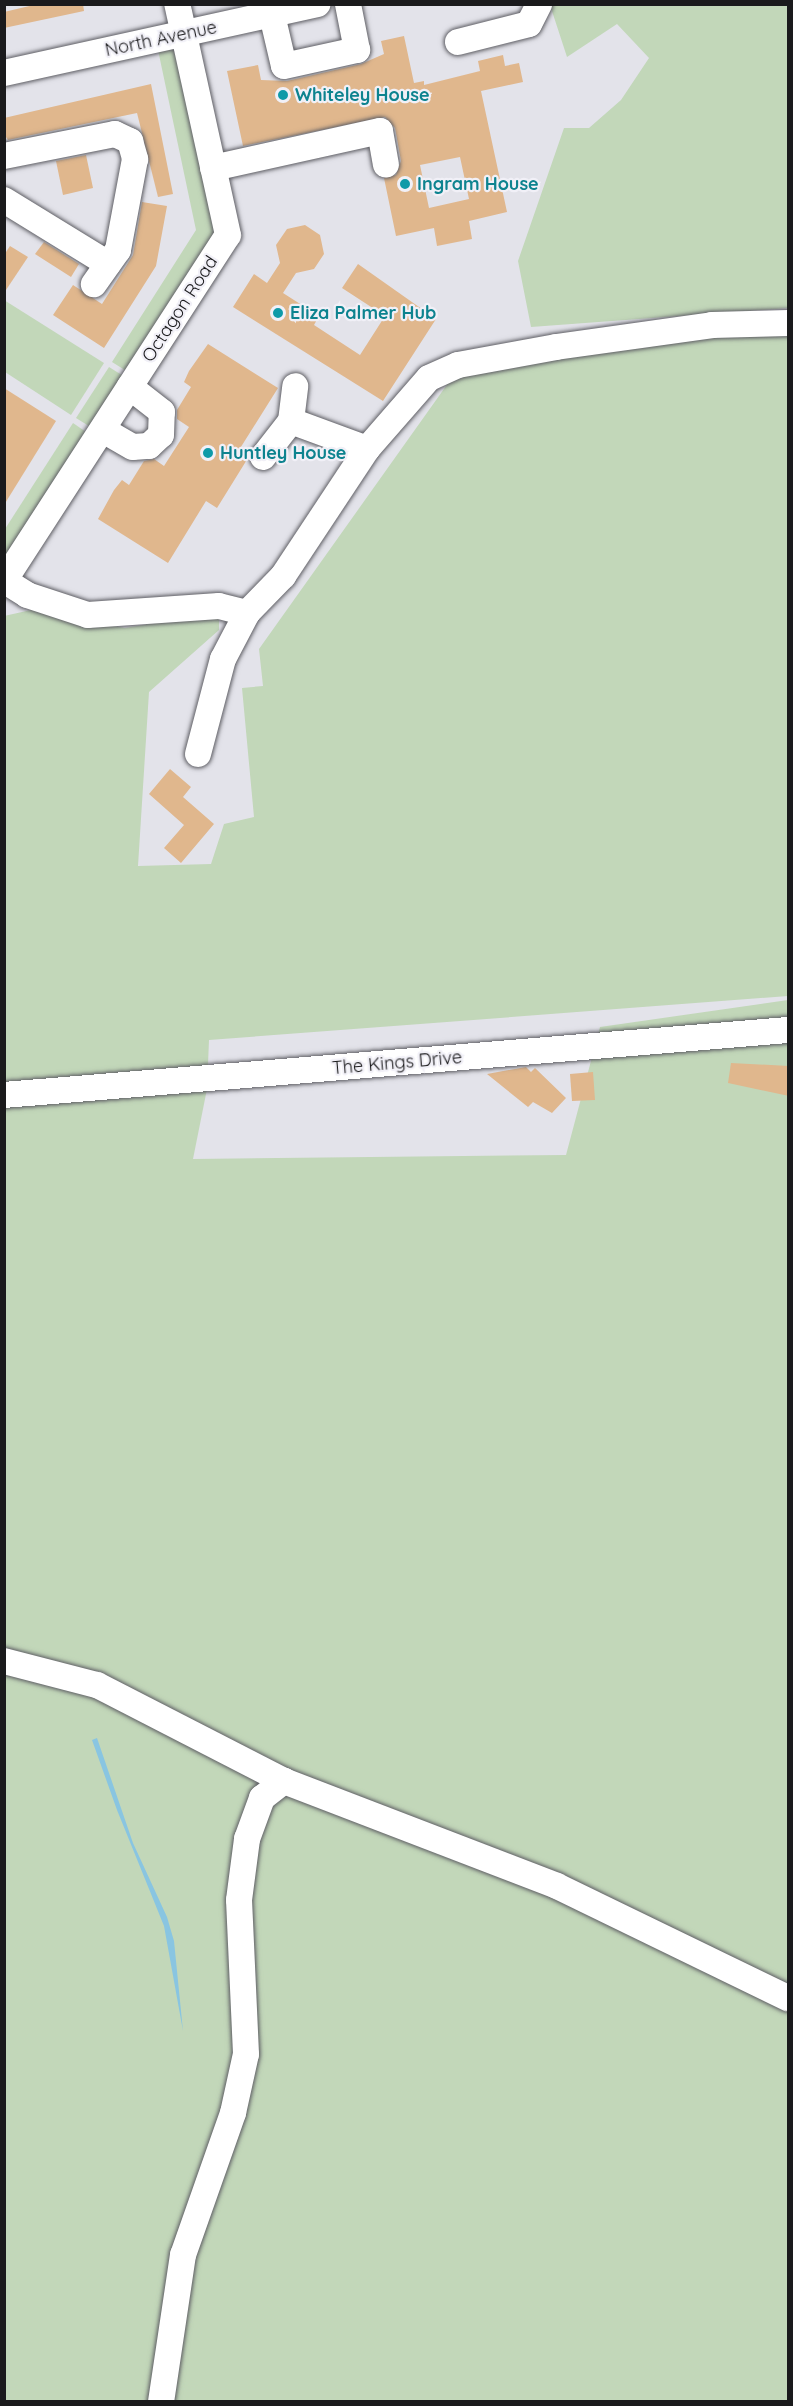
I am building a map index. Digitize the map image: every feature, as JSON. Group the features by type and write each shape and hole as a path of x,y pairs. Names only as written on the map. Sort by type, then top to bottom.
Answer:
{"street":[{"name":"Octagon Road","path":"5,581 228,235 177,4"},
{"name":"North Avenue","path":"4,73 317,4"},
{"path":"272,15 284,66 357,50 348,4"},
{"path":"458,42 529,24 539,4"},
{"path":"213,168 380,131 386,164"},
{"path":"4,156 114,134 130,141 135,159 118,250 101,274 4,200"},
{"path":"198,754 223,659 247,613 283,576 367,449 429,378 458,365 712,325 789,323"},
{"path":"263,457 291,421 295,386"},
{"path":"103,430 133,447 149,446 161,435 162,412 130,387"},
{"path":"291,421 367,449"},
{"path":"5,581 27,595 88,615 219,606 247,613"},
{"name":"The Kings Drive","path":"5,1096 789,1030"},
{"path":"4,1661 97,1685 284,1781 557,1886 789,1998"},
{"path":"161,2402 183,2255 233,2113 246,2054 239,1900 247,1839 262,1798 284,1781"}],"green space":[{"path":"550,5 788,5 788,308 531,327 518,261 564,128 589,128 621,100 649,58 617,24 567,57"},
{"path":"173,47 218,232 128,372 112,362 196,230 158,50"},
{"path":"4,300 104,363 71,415 5,372"},
{"path":"788,333 788,996 209,1040 207,1089 193,1159 566,1155 600,1027 788,1000 788,2401 5,2401 4,616 31,610 125,628 208,614 219,618 219,630 149,692 138,866 211,864 224,824 254,817 242,688 263,686 259,649 456,372 705,336"},
{"path":"109,367 125,377 92,428 76,418"},
{"path":"73,423 89,434 5,567 5,529"}],"water":[{"path":"97,1738 133,1843 167,1917 174,1941 183,2031 164,1926 117,1810 92,1740"}],"building":[{"path":"38,4 83,4 84,11 4,28 4,12"},
{"path":"404,36 414,83 424,81 424,85 480,71 478,61 503,55 505,66 519,63 523,82 481,91 507,212 469,221 472,239 437,246 434,228 396,236 384,178 396,175 401,161 395,128 385,117 243,146 227,71 258,65 261,80 287,81 361,64 384,54 381,41","holes":["460,157 469,199 429,208 420,165"]},
{"path":"151,84 173,194 158,197 137,113 8,140 4,134 4,118"},
{"path":"86,155 93,188 63,195 56,161"},
{"path":"142,202 167,206 156,266 104,348 53,315 73,285 102,304 133,255"},
{"name":"Eliza Palmer Hub","path":"305,225 320,235 324,254 314,269 296,273 283,293 319,316 314,325 360,355 385,316 342,288 358,264 436,319 383,401 233,307 254,274 267,283 280,263 276,245 287,229"},
{"path":"44,242 79,264 71,277 35,254"},
{"path":"10,246 28,257 4,293 4,255"},
{"name":"Huntley House","path":"208,344 278,388 239,450 248,458 217,508 206,501 168,563 98,519 122,480 129,485 144,461 154,459 164,466 189,427 177,419 177,410 191,387 184,382 189,371"},
{"path":"4,388 56,421 4,505"},
{"path":"170,769 191,787 183,797 214,824 181,863 164,848 184,825 149,794"},
{"path":"731,1063 789,1066 789,1096 728,1083"},
{"path":"526,1067 531,1072 535,1068 566,1098 552,1113 533,1102 528,1107 487,1074"},
{"path":"593,1072 595,1100 572,1101 570,1074"}],"place":[{"name":"Whiteley House","path":"283,95"},
{"name":"Ingram House","path":"405,184"},
{"name":"Eliza Palmer Hub","path":"278,313"},
{"name":"Huntley House","path":"208,453"}]}
